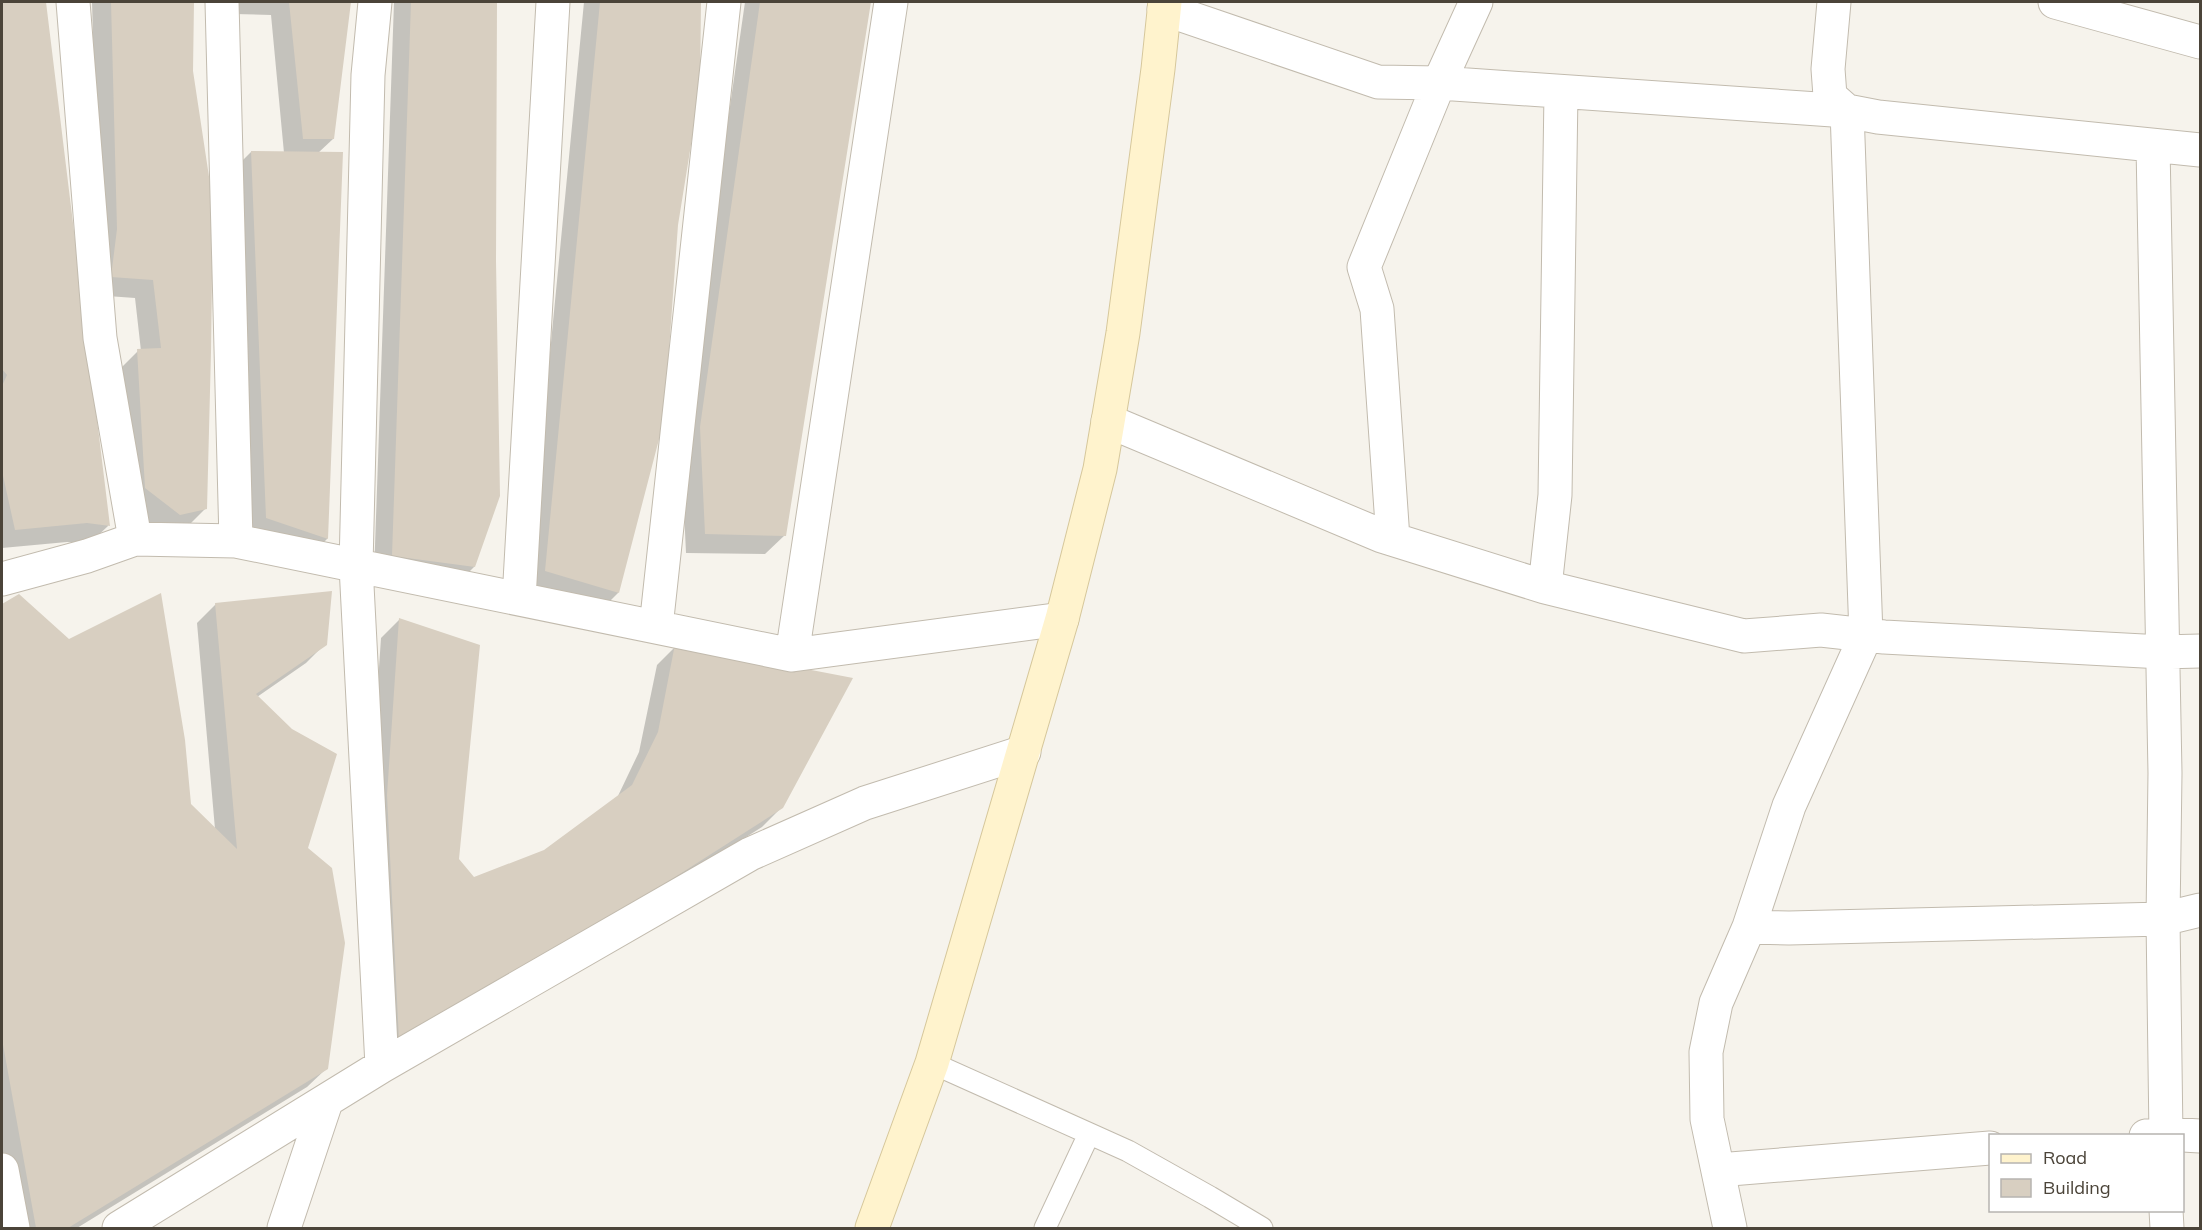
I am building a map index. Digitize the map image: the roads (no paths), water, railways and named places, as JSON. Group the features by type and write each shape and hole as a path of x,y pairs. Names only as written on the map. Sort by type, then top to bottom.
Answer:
{"street":[{"path":"73,2 100,339 135,539"},
{"path":"222,2 236,541"},
{"path":"375,2 368,75 356,566 382,1066"},
{"path":"519,599 553,2"},
{"path":"656,627 724,2"},
{"path":"792,654 891,2"},
{"path":"1393,539 1377,309 1364,267 1439,83 1476,2"},
{"path":"1730,1228 1707,1119 1706,1052 1716,1003 1749,927 1789,806 1866,635 1847,111 1830,96 1828,69 1834,2"},
{"path":"2055,2 2200,42"},
{"path":"872,1228 932,1063 1062,619 1100,469 1123,333 1158,69 1164,5 1378,82 1439,83 1847,111 1902,120 2200,150"},
{"path":"1545,587 1555,495 1561,92"},
{"path":"2153,146 2165,773 2159,1134"},
{"path":"1108,421 1393,539 1545,587 1744,636 1821,630 1866,635 2162,652 2200,651"},
{"path":"2,579 87,556 135,539 236,541 792,654 1062,619"},
{"path":"119,1228 382,1066 750,854 865,803 1024,752"},
{"path":"1749,927 2163,919 2200,910"},
{"path":"284,1228 326,1102"},
{"path":"2184,1136 2200,1136"},
{"path":"1718,1170 1989,1148"},
{"path":"2,1170 13,1228"},
{"path":"2166,1212 2167,1228"}],"lane":[{"path":"932,1063 1128,1151 1262,1228"},
{"path":"1045,1228 1089,1134"}]}
